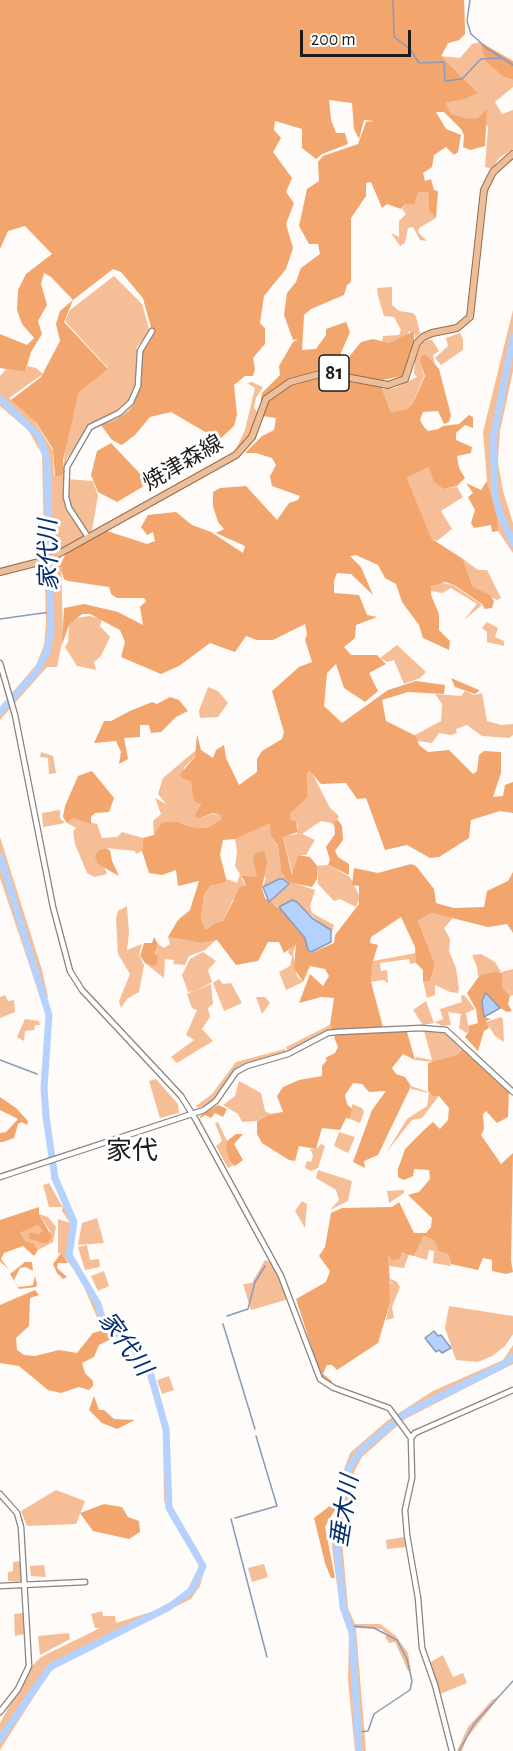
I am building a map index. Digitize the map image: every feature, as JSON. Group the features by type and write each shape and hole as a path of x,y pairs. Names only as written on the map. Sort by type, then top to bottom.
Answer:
{"main road":[{"name":"焼津森線","path":"0,572 43,561 236,455 252,437 263,405 282,386 298,378 324,373 395,384 408,375 417,344 423,337 467,323 472,312 484,190 492,172 513,154"}],"street":[{"path":"88,537 69,508 66,497 67,467 90,427 119,413 131,402 138,386 140,351 152,331"},
{"path":"0,663 11,701 53,907 70,971 82,990 181,1096 193,1114 281,1276 320,1379 334,1388 385,1406 395,1414 411,1438 412,1478 405,1515 418,1598 422,1648 435,1685 452,1751"},
{"path":"0,1177 208,1108 236,1072 247,1066 288,1054 328,1033 421,1028 446,1030 513,1092"},
{"path":"411,1438 415,1433 513,1390"},
{"path":"0,1494 11,1504 19,1519 29,1666 18,1689 0,1712"},
{"path":"0,1586 84,1582"}],"shaded area":[{"path":"0,0 464,0 465,34 459,40 448,43 441,56 478,93 462,100 445,103 451,114 468,119 478,118 487,109 485,146 470,150 463,147 464,135 461,129 444,112 436,112 446,129 461,135 458,152 454,155 446,147 434,155 432,167 423,173 425,181 431,179 434,190 438,191 436,218 429,210 429,193 419,192 414,204 405,204 401,209 387,204 382,208 371,182 366,183 366,196 351,218 351,282 347,285 344,295 311,309 304,315 302,350 316,349 326,335 326,329 346,322 350,332 337,362 345,362 361,342 373,339 389,343 414,331 414,342 402,376 382,380 382,389 391,412 406,410 412,405 425,376 420,363 421,356 426,354 439,369 451,415 449,422 444,424 438,411 423,412 420,420 424,427 428,431 438,429 459,424 469,415 473,417 473,428 465,425 456,433 456,440 472,447 471,453 457,456 459,468 465,478 457,486 444,489 434,482 429,467 407,478 432,539 463,559 473,587 490,595 494,601 492,608 485,609 482,604 454,585 445,582 431,586 431,595 439,614 439,630 450,641 449,650 423,638 419,625 402,602 396,584 385,578 378,565 356,555 350,556 361,567 373,595 351,574 337,573 334,593 359,595 367,615 377,617 356,625 355,638 344,647 351,655 377,655 386,664 369,673 378,691 365,702 344,688 336,664 327,673 324,706 342,723 388,690 416,681 445,685 444,694 408,692 382,700 386,721 416,736 419,745 428,752 449,750 473,774 477,771 479,755 484,751 501,752 501,773 493,797 503,796 505,785 513,782 513,813 500,811 471,820 469,838 439,857 430,858 407,845 385,850 366,798 357,799 346,783 321,784 310,771 307,773 308,797 290,814 290,819 296,821 298,832 283,837 292,875 298,855 310,857 317,866 317,879 312,887 288,882 281,871 278,846 271,836 270,823 235,839 223,840 220,855 227,882 210,886 204,895 201,919 206,930 215,923 223,921 240,887 246,886 242,876 257,877 253,858 255,853 264,851 267,862 262,888 265,898 287,914 305,938 311,953 334,943 335,935 359,904 359,886 352,885 354,868 378,873 411,864 416,866 434,889 436,903 454,908 484,907 487,891 508,881 513,872 513,933 507,924 488,927 432,913 418,921 435,964 430,981 423,981 423,970 416,963 415,947 401,917 371,937 370,943 378,945 373,961 371,982 383,1027 332,1030 330,1025 334,998 321,997 299,1003 310,974 323,986 329,976 325,969 310,966 303,982 294,968 296,944 284,953 279,942 268,942 258,961 236,965 217,940 201,943 168,937 178,920 190,910 199,881 178,886 176,870 162,875 149,873 142,851 143,838 154,835 165,822 179,822 191,827 207,828 221,819 220,815 213,813 198,819 194,816 201,804 194,801 191,782 183,779 180,774 195,757 197,734 201,750 213,758 216,750 224,745 226,758 239,785 257,772 257,759 262,751 282,739 284,732 272,691 299,667 312,662 305,640 307,634 305,624 273,640 257,640 246,636 235,652 210,643 179,666 161,674 121,657 125,642 120,630 90,614 82,614 69,625 62,645 64,608 84,604 118,612 143,625 140,607 146,601 144,598 117,598 111,594 109,587 68,581 64,579 60,566 65,555 91,536 107,531 147,544 155,541 153,532 147,535 141,527 148,515 176,512 192,525 211,532 243,553 245,546 216,533 224,529 218,522 213,506 213,492 220,488 246,486 277,520 289,503 298,500 300,496 272,486 270,476 276,465 272,458 256,453 245,453 262,436 274,430 276,418 262,416 261,399 262,393 280,375 279,366 293,342 298,339 293,340 284,315 287,293 296,282 301,268 320,254 318,244 309,244 299,226 307,189 319,181 318,162 323,156 358,144 366,122 374,121 364,120 359,139 354,129 352,103 329,100 331,120 336,133 345,133 348,144 322,154 316,159 302,148 302,129 275,121 274,130 281,138 273,152 292,178 286,192 294,203 286,224 293,248 286,269 264,296 260,323 265,328 265,344 253,358 255,369 253,376 245,376 234,385 237,415 234,426 219,440 171,412 150,417 135,435 122,445 111,439 102,425 130,411 136,400 140,361 152,331 143,298 121,272 113,269 73,300 51,277 44,273 41,284 47,305 38,321 42,334 31,352 25,372 0,368 0,334 27,345 34,338 22,324 17,310 18,290 26,274 52,254 25,226 8,231 0,249"},
{"path":"464,0 465,34 459,40 448,43 441,56 460,58 472,44 480,42 486,62 506,78 513,80 513,87 495,102 502,114 513,110 513,149 499,158 492,169 485,167 488,127 480,118 467,120 451,114 444,103 462,100 477,92 444,59 409,38"},
{"path":"480,42 513,61 513,80 504,77 486,62"},
{"path":"419,192 429,193 429,209 436,218 419,228 418,232 427,241 420,240 413,227 408,228 405,243 400,246 391,233 399,237 399,221 406,214 402,209 405,204 416,200"},
{"path":"166,265 151,416 121,445 114,441 100,425 118,418 129,409 138,392 126,407 89,427 66,460 64,474 68,513 84,535 61,551 63,637 57,667 47,667 0,720 0,707 36,665 44,645 46,624 42,454 28,430 0,406 0,376 6,369 25,372 27,366 36,368 43,374 9,398 34,419 53,451 54,476 63,474 65,449 79,392 108,368 65,321 70,310 114,276 142,304 150,332 136,348 140,351 153,331 143,298 128,280"},
{"path":"392,287 392,305 399,311 413,313 416,316 420,333 415,339 415,334 409,331 406,337 388,343 382,342 383,336 399,335 401,330 394,317 384,316 378,296 377,288"},
{"path":"73,300 64,322 108,369 79,392 63,460 64,474 55,477 53,449 36,422 11,400 41,377 60,341 56,324 60,311"},
{"path":"513,310 513,371 500,431 498,462 503,491 513,523 513,553 498,531 487,481 483,432"},
{"path":"460,333 463,339 463,350 441,365 435,358 448,346 446,338"},
{"path":"432,340 439,351 433,355 435,365 426,354 420,363 424,376 412,405 407,411 391,412 382,389 395,388 417,377 414,374 415,359 422,343"},
{"path":"252,382 263,387 256,398 254,408 257,412 248,440 226,457 236,449 245,430 255,388 247,383"},
{"path":"111,443 149,483 117,502 98,492 91,475 97,451"},
{"path":"429,467 444,489 457,487 463,497 441,511 452,529 437,541 432,539 407,478"},
{"path":"66,479 93,481 98,496 92,530 89,532 70,508 66,495"},
{"path":"487,481 497,518 498,531 492,532 491,525 474,528 471,523 475,510 468,497 473,493 466,483 481,490"},
{"path":"463,559 478,570 487,570 501,598 497,600 473,587"},
{"path":"438,582 453,585 482,605 464,620 477,604 451,588 442,593 431,591 431,586"},
{"path":"89,616 102,619 100,626 110,637 101,656 94,662 96,670 77,666 65,647 68,642 69,625 77,618"},
{"path":"487,622 498,628 495,637 504,641 504,646 487,642 487,632 482,628"},
{"path":"397,645 426,672 420,678 404,684 394,660 387,662 380,658"},
{"path":"451,678 479,691 475,694 455,687"},
{"path":"208,687 218,691 228,703 218,717 200,718 199,711"},
{"path":"465,691 474,695 482,693 487,721 501,725 513,724 513,735 509,738 482,736 467,725 456,729 457,733 451,735 439,733 432,743 418,741 413,736 441,721 442,704 435,694 461,696"},
{"path":"170,697 179,700 188,711 176,717 161,732 151,733 149,725 140,725 140,737 124,738 128,759 119,764 121,752 116,741 94,743 104,721 111,721 152,702 157,704"},
{"path":"196,750 195,757 184,767 183,779 191,782 201,804 194,816 198,819 212,814 220,815 221,819 207,828 191,827 180,822 159,830 154,835 153,821 161,814 155,798 166,804 158,794 163,778"},
{"path":"41,752 53,756 56,773 49,774 48,758 40,757"},
{"path":"92,771 114,798 109,812 95,813 91,817 91,824 73,818 67,823 63,817 65,806 78,776"},
{"path":"311,771 330,808 339,816 335,826 321,821 302,834 315,840 306,855 298,855 293,876 283,836 297,834 296,821 290,819 290,814 308,797 307,773"},
{"path":"60,810 60,818 65,823 43,827 42,813"},
{"path":"73,818 97,824 102,838 117,837 122,832 143,838 142,851 136,854 135,851 106,848 98,864 104,867 107,874 94,877 87,873 75,844 73,831 76,828 67,823"},
{"path":"338,820 342,826 343,840 335,851 338,857 349,864 349,875 328,865 330,860 326,847 335,834 334,822"},
{"path":"271,822 271,836 278,847 281,870 288,881 315,890 310,906 312,913 334,925 332,932 292,900 279,907 269,902 290,884 279,879 263,887 266,878 255,867 258,877 241,878 246,886 232,901 223,921 215,923 206,930 201,919 204,895 210,886 227,882 227,879 237,883 240,874 235,866 237,851 235,839"},
{"path":"0,837 42,970 48,997 42,1003 0,878"},
{"path":"106,848 110,850 119,876 98,864 95,857 98,851"},
{"path":"328,865 350,877 360,897 356,907 340,899 334,901 318,884 317,866"},
{"path":"127,906 129,933 127,950 142,944 139,955 144,965 139,992 127,999 121,1008 119,1001 130,974 118,954 116,918 118,911"},
{"path":"432,913 453,918 444,928 450,939 449,951 456,968 459,989 458,993 450,992 435,985 435,995 427,998 423,981 430,981 435,964 418,921"},
{"path":"154,937 158,944 155,954 158,957 157,964 153,966 145,963 140,956 144,943 152,943"},
{"path":"168,937 201,943 217,939 205,950 189,956 185,965 173,964 174,960 165,959 164,978 145,963 153,966 158,944 164,948 170,944"},
{"path":"292,944 296,944 293,953 297,976 303,982 286,990 279,972 290,966 292,957 288,952"},
{"path":"203,952 216,961 208,970 212,982 195,991 211,984 213,1004 208,1008 210,1017 202,1029 213,1041 177,1063 171,1057 194,1040 186,1035 197,1010 192,1008 187,994 193,991 188,992 182,975 190,959"},
{"path":"416,953 416,963 410,964 409,959 380,963 381,971 387,970 388,983 383,980 371,982 373,961"},
{"path":"481,954 495,962 501,972 513,969 513,995 510,996 502,987 502,972 478,976 472,955"},
{"path":"502,973 502,987 510,996 508,1004 512,1011 507,1012 500,1008 491,998 482,1001 484,1017 491,1019 486,1021 489,1028 484,1031 478,1051 465,1037 469,1031 468,1026 478,1023 476,1009 467,993 480,975"},
{"path":"219,979 223,984 231,983 242,1003 224,1011 213,983"},
{"path":"5,995 8,1001 14,1000 15,1012 0,1018 0,997"},
{"path":"464,995 475,1009 466,1013 469,1031 466,1033 459,1028 461,1014 448,1012 451,1025 442,1026 435,1022 443,1019 440,1009 462,1002 461,996"},
{"path":"256,997 265,997 270,1003 262,1014"},
{"path":"426,1001 434,1023 423,1025 413,1010"},
{"path":"501,1017 504,1042 495,1036 486,1022"},
{"path":"25,1019 39,1021 40,1025 35,1025 34,1030 25,1031 24,1041 17,1037"},
{"path":"330,1025 332,1030 287,1051 286,1047"},
{"path":"424,1031 445,1033 464,1049 458,1055 434,1062 415,1060 416,1057 432,1060"},
{"path":"407,1032 415,1060 403,1054 392,1068 396,1074 405,1077 411,1086 378,1155 364,1161 365,1168 353,1162 372,1110 386,1091 369,1092 362,1084 353,1083 345,1095 347,1104 352,1109 350,1119 346,1118 340,1130 322,1128 316,1149 299,1146 295,1161 289,1160 262,1143 257,1134 257,1121 271,1114 283,1112 277,1096 283,1087 299,1080 322,1076 322,1066 327,1060 325,1058 335,1053 338,1047 334,1037 336,1033"},
{"path":"285,1049 286,1052 239,1066 209,1104 198,1108 196,1106 212,1094 236,1062"},
{"path":"464,1049 509,1090 508,1117 497,1123 486,1111 483,1114 484,1129 481,1135 501,1164 513,1153 511,1261 513,1272 506,1274 492,1271 492,1260 483,1258 478,1270 451,1264 448,1254 439,1251 434,1240 424,1236 414,1256 402,1253 399,1259 392,1260 388,1254 390,1303 378,1343 337,1370 332,1365 327,1365 323,1374 333,1382 328,1383 321,1377 296,1299 326,1282 330,1271 319,1256 325,1247 331,1213 342,1208 392,1207 399,1202 414,1233 426,1233 431,1227 432,1218 408,1195 419,1192 430,1179 429,1170 414,1169 413,1176 404,1180 398,1177 398,1169 405,1149 426,1128 433,1122 440,1129 448,1120 449,1108 439,1096 433,1096 428,1091 428,1063 457,1055"},
{"path":"156,1079 178,1104 179,1113 160,1118 149,1081"},
{"path":"239,1081 261,1093 265,1111 271,1114 257,1121 242,1122 238,1114 223,1105 235,1096"},
{"path":"411,1086 439,1096 422,1118 412,1120 386,1153 407,1119 427,1106 429,1093 411,1089"},
{"path":"0,1097 16,1108 28,1121 27,1125 22,1122 18,1124 14,1138 3,1142 0,1142 0,1133 6,1132 18,1119 0,1110"},
{"path":"352,1104 362,1108 364,1112 360,1123 350,1119"},
{"path":"218,1105 227,1109 223,1117 215,1113 211,1118 205,1115 201,1118 203,1125 200,1116"},
{"path":"218,1122 227,1141 230,1163 234,1165 228,1168 216,1146 222,1141 215,1123"},
{"path":"339,1132 355,1137 348,1153 334,1146"},
{"path":"236,1134 243,1134 234,1144 243,1160 235,1166 230,1162 226,1148 227,1141"},
{"path":"321,1144 325,1146 318,1168 311,1171 305,1168 307,1161 311,1162 313,1155 310,1149 316,1149"},
{"path":"51,1165 76,1220 70,1254 83,1274 79,1276 61,1253 58,1254 58,1219 70,1223 62,1211 63,1204 51,1178"},
{"path":"318,1170 352,1181 348,1201 330,1210 339,1200 336,1190 316,1178"},
{"path":"49,1183 62,1207 49,1207 43,1185"},
{"path":"404,1190 404,1193 389,1203 387,1191"},
{"path":"302,1201 307,1204 305,1228 295,1211"},
{"path":"39,1207 39,1214 52,1237 46,1244 28,1238 30,1232 39,1234 43,1231 38,1225 20,1233 25,1241 33,1243 38,1250 34,1256 23,1246 4,1253 1,1259 9,1270 0,1261 0,1220"},
{"path":"39,1214 48,1217 56,1227 53,1242 38,1250 33,1243 19,1236 20,1233 38,1225 44,1231 39,1234 29,1232 45,1244 50,1231"},
{"path":"97,1218 104,1243 78,1245 82,1223"},
{"path":"424,1236 435,1240 448,1254 451,1266 433,1263 434,1251 429,1250 427,1260 414,1256"},
{"path":"87,1245 90,1260 99,1259 100,1267 85,1270 78,1247"},
{"path":"61,1253 68,1263 58,1263 57,1268 67,1277 63,1279 53,1264"},
{"path":"388,1253 409,1254 404,1268 389,1266 390,1279 396,1281 400,1287 392,1307 394,1318 386,1320 390,1303 388,1282 395,1285 388,1281"},
{"path":"265,1260 270,1262 289,1299 251,1310 243,1284 252,1283"},
{"path":"25,1262 32,1262 33,1271 26,1267 20,1268 14,1280 18,1287 28,1286 33,1285 35,1276 37,1284 36,1287 19,1289 10,1274"},
{"path":"104,1271 109,1286 98,1291 91,1276"},
{"path":"84,1277 96,1295 108,1323 127,1336 153,1374 169,1431 172,1506 205,1565 200,1586 191,1599 59,1665 49,1673 0,1750 0,1723 30,1668 41,1657 100,1628 95,1628 91,1614 102,1611 103,1616 115,1616 116,1623 154,1611 185,1594 199,1567 190,1546 168,1513 164,1500 163,1426 145,1369 127,1343 102,1329 80,1278"},
{"path":"35,1290 39,1295 30,1298 29,1326 16,1338 17,1350 24,1355 35,1356 59,1350 77,1353 93,1333 103,1330 115,1337 99,1345 94,1357 82,1363 85,1373 93,1381 93,1386 89,1390 79,1387 61,1393 48,1390 19,1366 0,1363 0,1305"},
{"path":"449,1306 513,1316 513,1334 505,1346 492,1356 478,1362 456,1360 445,1328"},
{"path":"513,1345 513,1364 405,1419 362,1457 354,1472 342,1540 348,1608 355,1624 380,1624 396,1636 408,1653 411,1671 408,1671 395,1642 389,1643 385,1637 388,1635 381,1629 356,1628 366,1751 355,1751 348,1680 349,1634 340,1607 332,1548 332,1528 342,1475 350,1453 388,1420 433,1391 503,1360"},
{"path":"169,1376 174,1390 162,1394 157,1380"},
{"path":"94,1396 99,1410 104,1410 114,1419 135,1420 117,1429 102,1423 89,1410"},
{"path":"56,1490 85,1501 76,1524 27,1526 21,1511"},
{"path":"335,1502 336,1508 325,1527 335,1578 331,1578 314,1518"},
{"path":"104,1504 122,1507 128,1517 139,1521 140,1532 129,1539 93,1531 80,1513"},
{"path":"404,1537 406,1547 387,1549 386,1540"},
{"path":"21,1561 24,1582 8,1581 8,1572 13,1571 13,1562"},
{"path":"264,1564 268,1577 252,1582 248,1568"},
{"path":"44,1565 46,1577 31,1576 30,1566"},
{"path":"23,1613 24,1634 15,1636 14,1614"},
{"path":"69,1633 70,1639 40,1655 38,1636"},
{"path":"443,1655 453,1677 463,1673 467,1683 440,1694 429,1663"},
{"path":"500,1696 467,1738 462,1751 457,1751 468,1727 492,1700"}],"water":[{"path":"279,879 289,884 269,902 263,887"},
{"path":"292,900 297,902 312,918 331,930 331,942 311,952 308,950 305,938 279,907"},
{"path":"486,993 500,1008 484,1017 482,1001"},
{"path":"434,1331 438,1336 441,1335 451,1348 442,1353 439,1350 436,1352 425,1338"}],"waterway":[{"path":"393,0 394,37 410,49 419,63 444,62 445,81 462,79 481,59 501,58"},
{"path":"470,0 467,21 471,34 488,49 513,65"},
{"name":"垂木川","path":"513,337 493,439 495,494 500,514 513,543"},
{"name":"家代川","path":"0,399 39,436 47,459 51,631 47,651 37,671 0,712"},
{"path":"0,619 50,612"},
{"name":"家代川","path":"0,856 49,1015 44,1088 46,1117 55,1178 74,1222 69,1255 98,1304 103,1322 128,1341 150,1372 166,1429 169,1508 203,1566 192,1590 169,1607 50,1667 0,1739"},
{"path":"0,1060 37,1074"},
{"path":"227,1316 248,1309 255,1282 265,1266"},
{"path":"223,1324 255,1429"},
{"name":"垂木川","path":"359,1751 352,1632 343,1607 337,1547 338,1521 349,1468 361,1450 406,1413 503,1365 513,1357"},
{"path":"235,1518 277,1506 256,1436"},
{"path":"231,1519 267,1657"},
{"path":"350,1626 374,1628 397,1640 407,1659 412,1681 410,1690 374,1714 368,1731 358,1732"},
{"path":"459,1751 474,1724 513,1681"}],"district":[{"name":"家代","path":"132,1151"}]}
